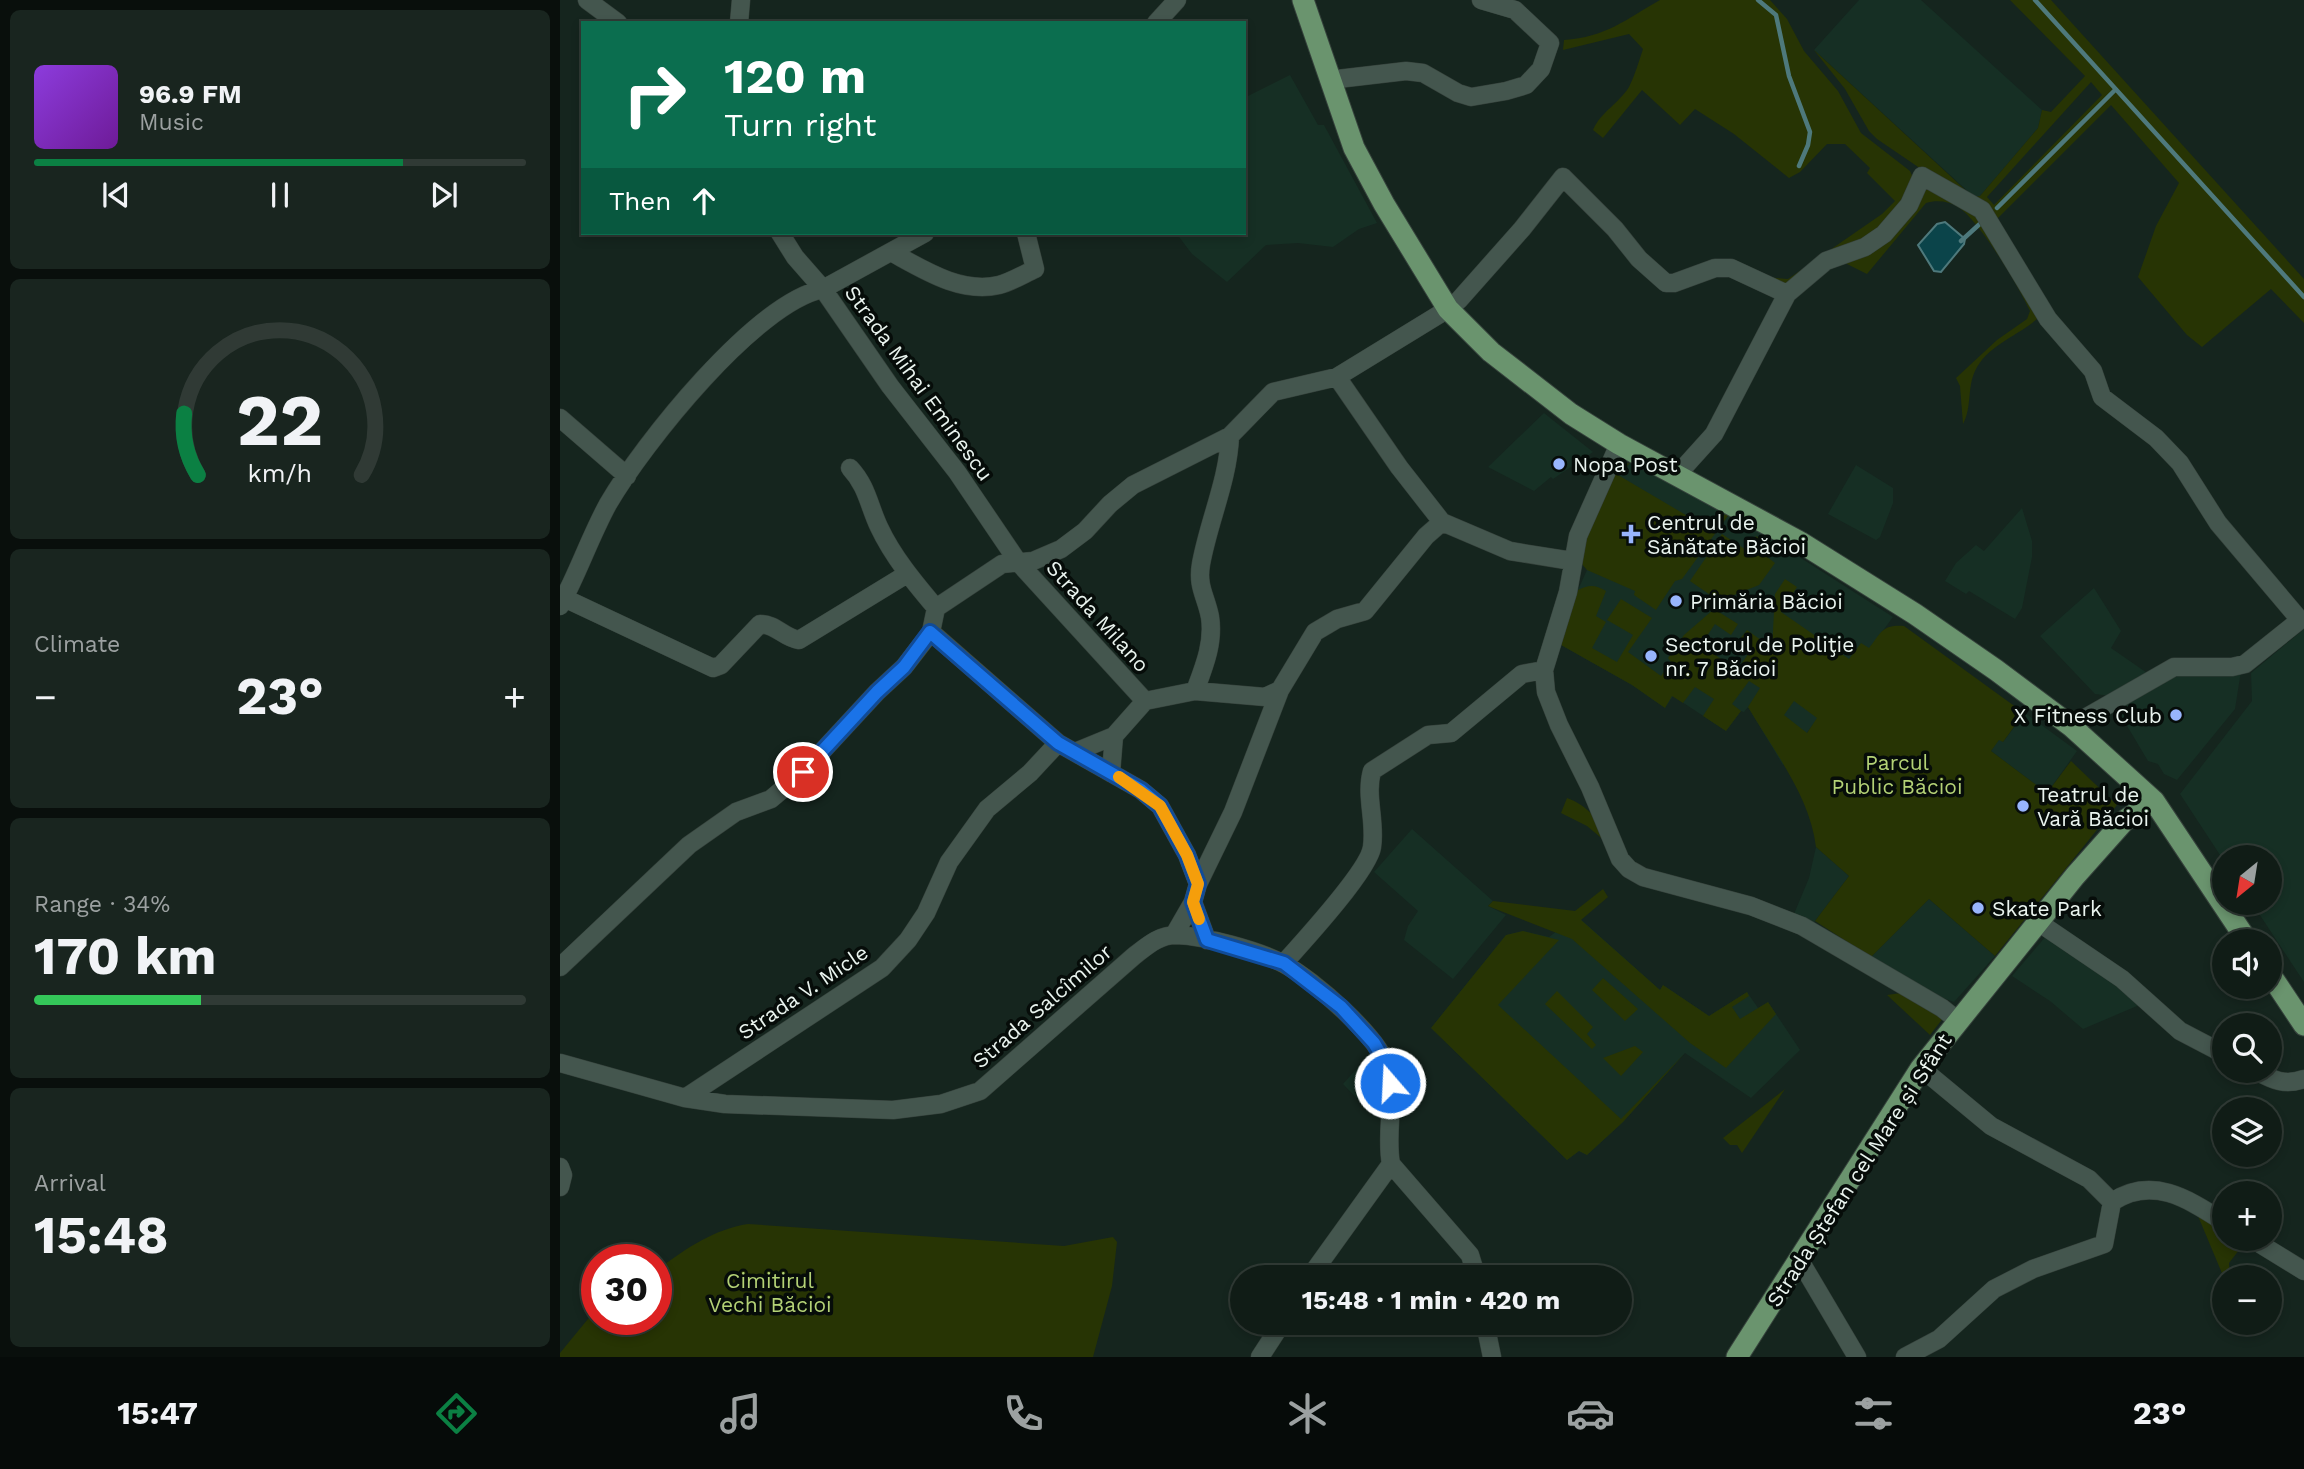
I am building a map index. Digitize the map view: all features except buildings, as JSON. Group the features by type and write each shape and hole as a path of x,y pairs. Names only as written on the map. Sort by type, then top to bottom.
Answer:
{"main road":[{"path":"1303,0 1354,148 1411,251 1448,309 1491,352 1524,381 1619,444 1800,542 1915,614 2071,726 2154,801 2239,929"},
{"name":"Strada Ștefan cel Mare și Sfânt","path":"1737,1357 1921,1068 1957,1020 2124,821 2154,801"},
{"path":"2282,992 2304,1025"}],"street":[{"path":"587,0 615,21"},
{"path":"739,21 741,0"},
{"path":"1158,21 1177,0"},
{"path":"1329,80 1406,71 1423,73 1458,93 1471,97 1526,85 1541,69 1550,43 1515,10 1481,0"},
{"path":"1677,475 1714,434 1787,294 1826,261 1866,247 1884,234 1909,205 1922,176 1976,204 1989,218 2049,319 2093,371 2102,397 2156,438 2180,463 2218,523 2300,620 2245,664 2232,667 2174,667 2071,726"},
{"path":"560,967 690,845 736,812 771,799 803,772 877,692 904,667 930,632 936,608 1002,564 1033,561 1061,549 1085,531 1110,504 1133,485 1230,436 1273,392 1337,377 1448,309 1522,229 1563,177 1615,229 1639,260 1666,283 1674,283 1715,268 1731,268 1787,294"},
{"name":"Strada Mihai Eminescu","path":"781,235 795,257 823,289 890,386 957,472 1018,562"},
{"path":"907,574 799,640 792,639 769,624 760,624 721,665 713,668 698,664 563,595 608,506 627,476 673,415 740,341 768,317 806,293 823,289 921,235"},
{"path":"891,252 927,272 962,285 979,287 1002,284 1035,269 1026,235"},
{"path":"1337,377 1399,467 1442,522 1510,551 1572,561"},
{"path":"560,418 627,476"},
{"path":"1195,691 1208,653 1211,631 1209,615 1199,587 1202,564 1226,471 1230,436"},
{"path":"1619,444 1578,536 1568,592 1544,670 1546,692 1559,725 1591,787 1620,859 1629,869 1643,877 1751,906 1802,926 1942,1008 1957,1020"},
{"path":"850,468 861,480 878,526 907,574 936,608"},
{"path":"1442,522 1426,536 1365,611 1337,619 1315,632 1280,691 1233,812 1198,884 1193,902 1174,935 1207,940 1284,963 1341,1007 1374,1043 1388,1067 1391,1100 1388,1147 1391,1164 1470,1255 1473,1265"},
{"name":"Strada Milano","path":"1018,562 1145,701"},
{"path":"930,632 1058,743 1141,790 1160,806 1187,855 1198,884"},
{"path":"1284,963 1364,868 1372,850 1374,826 1369,784 1372,771 1428,734 1451,733 1522,674 1544,670"},
{"path":"1075,751 1114,736 1145,701 1195,691 1265,697 1280,691"},
{"path":"1111,773 1114,736"},
{"name":"Strada V. Micle","path":"685,1098 882,968 908,940 926,913 949,862 988,809 1058,743"},
{"path":"1193,902 1207,940"},
{"path":"2038,922 2122,979 2180,1031 2212,1048"},
{"name":"Strada Salcîmilor","path":"560,1063 685,1098 725,1104 822,1110 892,1110 941,1104 980,1091 1134,956 1156,939 1174,935"},
{"path":"1921,1068 1991,1126 2089,1179 2112,1202"},
{"path":"2282,1083 2304,1079"},
{"path":"1318,1265 1391,1164"},
{"path":"560,1167 563,1175 560,1187"},
{"path":"1905,1357 1939,1339 1994,1289 2033,1269 2104,1244 2112,1202 2127,1192 2148,1188 2182,1197 2212,1215"},
{"path":"2272,1251 2304,1271"},
{"path":"1799,1259 1857,1357"},
{"path":"1260,1357 1274,1335"},
{"path":"1487,1335 1492,1357"}],"shaded area":[{"path":"1859,0 1921,0 2042,110 2038,128 1980,196 1974,197 1814,50"},
{"path":"1290,75 1318,125 1324,125 1377,223 1359,229 1333,247 1298,243 1266,245 1227,282 1192,254 1178,235 1246,235 1246,97"},
{"path":"1544,413 1593,452 1553,479 1551,477 1534,491 1488,467"},
{"path":"1630,463 1660,474 1727,511 1893,617 1783,765 1748,707 1744,712 1741,711 1726,731 1673,696 1665,708 1632,685 1561,645 1572,603 1587,570 1579,559 1623,464"},
{"path":"1856,465 1893,488 1893,503 1880,537 1876,540 1828,514"},
{"path":"2022,508 2032,541 2032,557 2022,608 2015,619 1969,591 1966,594 1945,581 1956,563 1976,545 1984,551"},
{"path":"2094,588 2121,631 2111,648 2150,675 2111,696 2095,694 2040,636"},
{"path":"2304,629 2304,982 2282,949 2282,929 2269,929 2260,915 2282,915 2282,845 2213,845 2180,794 2252,701 2251,673"},
{"path":"2241,671 2235,709 2177,780 2164,774 2158,764 2148,761 2117,709 2167,676"},
{"path":"2025,713 2077,751 2047,793 1991,751 1999,739 2003,742"},
{"path":"1412,829 1493,901 1488,906 1506,915 1453,979 1404,940 1408,926 1418,911 1374,872"},
{"path":"1816,847 1849,876 1812,925 1794,914 1809,878"},
{"path":"1929,899 1995,956 1954,1002 1937,996 1871,957"},
{"path":"1577,916 1660,990 1663,985 1709,1016 1747,992 1758,1008 1768,1002 1800,1050 1751,1098 1685,1053 1623,1122 1587,1155 1579,1151 1567,1160 1431,1028 1506,935 1523,931 1549,937"},
{"path":"2047,935 2068,954 2077,954 2144,1003 2083,1029 2050,1001 2012,976"},
{"path":"1369,1055 1375,1067 1381,1093 1367,1109 1343,1084"}],"green space":[{"path":"1660,0 1770,0 1787,19 1804,51 1838,91 1861,133 1910,171 1914,180 1905,204 1882,231 1786,286 1763,277 1788,279 1882,214 1895,201 1867,173 1870,168 1845,144 1827,144 1800,172 1789,178 1734,134 1695,109 1680,125 1642,90 1603,138 1593,130 1600,118 1629,87 1643,49 1629,34 1563,50 1564,40 1604,31"},
{"path":"2010,0 2051,0 2304,279 2304,323 2271,289 2202,347 2187,335 2138,277 2156,226 2179,183 2111,105 1996,220 1877,139 1869,131 1845,89 1814,50 1973,197 1980,196 2038,128 2042,110 2051,112 2085,76","holes":["2091,82 2102,95 1994,205 1987,197"]},
{"path":"1925,183 1973,206 2038,318 1987,354 1980,362 1971,384 1968,411 1963,424 1960,386 1956,378 1997,340 2027,319 2030,311 1988,240 1958,207 1947,202 1930,202 1926,203 1867,274 1843,262 1867,252"},
{"path":"1630,463 1618,475 1713,531 1727,511 1730,513 1682,579 1675,581 1656,610 1634,595 1635,591 1587,570 1581,563 1591,522 1604,490 1620,467"},
{"path":"1722,534 1746,550 1756,536 1768,545 1762,553 1775,563 1759,585 1719,601 1690,581"},
{"name":"Parcul Public Băcioi","path":"1785,579 1797,587 1781,612 1849,659 1861,643 1869,648 1886,628 1904,626 2024,713 2003,742 1999,740 1991,751 2047,793 2071,761 2117,805 1995,956 1929,899 1871,957 1815,921 1849,876 1816,847 1812,828 1798,792 1748,707 1760,688 1749,681 1732,704 1741,711 1726,731 1703,716 1714,699 1695,687 1683,703 1672,696 1665,708 1632,685 1561,645 1578,590 1592,586 1606,591 1596,616 1606,622 1592,648 1617,662 1633,635 1607,620 1621,599 1652,618 1628,652 1661,676 1671,662 1668,658 1684,635 1714,609 1738,624 1731,635 1715,624 1701,645 1737,670 1751,650 1739,640 1747,630 1772,648 1775,594","holes":["1794,701 1817,718 1807,733 1784,715"]},
{"path":"1567,798 1592,815 1606,842 1587,826 1561,813"},
{"path":"1603,889 1608,897 1581,920 1660,990 1663,985 1709,1016 1747,992 1749,996 1732,1007 1740,1019 1768,1002 1776,1014 1726,1068 1690,1043 1572,939 1488,906 1493,901 1575,911"},
{"path":"1523,931 1559,940 1498,1005 1621,1119 1684,1054 1623,1122 1587,1155 1579,1151 1567,1160 1431,1028 1506,935"},
{"path":"1603,978 1638,1009 1625,1021 1592,990"},
{"path":"1557,991 1593,1027 1587,1034 1596,1045 1592,1049 1545,1004"},
{"path":"1901,993 1944,1017 1930,1035 1887,995"},
{"path":"1635,1046 1643,1052 1621,1076 1603,1058"},
{"path":"1785,1089 1742,1153 1737,1145 1730,1145 1723,1138"},
{"path":"2181,1204 2212,1221 2212,1249 2198,1216"},
{"name":"Cimitirul Vechi Băcioi","path":"748,1224 1064,1246 1113,1237 1117,1242 1112,1286 1093,1357 560,1357 560,1353 581,1327 581,1335 672,1335 672,1259 691,1246"},
{"path":"2213,1251 2238,1251 2229,1265 2219,1265"}],"water":[{"path":"1945,222 1965,239 1964,244 1941,272 1934,271 1918,245 1937,224"}],"waterway":[{"path":"1758,0 1776,15 1789,76 1810,132 1799,166"},
{"path":"2035,0 2304,297"},
{"path":"1997,208 2115,90"},
{"path":"1961,241 1983,221"}],"slow traffic":[{"path":"1119,777 1160,806 1187,855 1198,884 1193,902 1199,919"}],"place":[{"name":"Nopa Post","path":"1559,464"},
{"name":"Centrul de Sănătate Băcioi","path":"1631,534"},
{"name":"Primăria Băcioi","path":"1676,601"},
{"name":"Sectorul de Poliţie nr. 7 Băcioi","path":"1651,656"},
{"name":"X Fitness Club","path":"2176,715"},
{"name":"Teatrul de Vară Băcioi","path":"2023,806"},
{"name":"Skate Park","path":"1978,908"}],"route":[{"path":"803,772 877,692 904,667 930,632 1058,743 1141,790 1160,806 1187,855 1198,884 1193,902 1207,940 1284,963 1299,974 1341,1007 1374,1043 1388,1067 1390,1083"}]}
